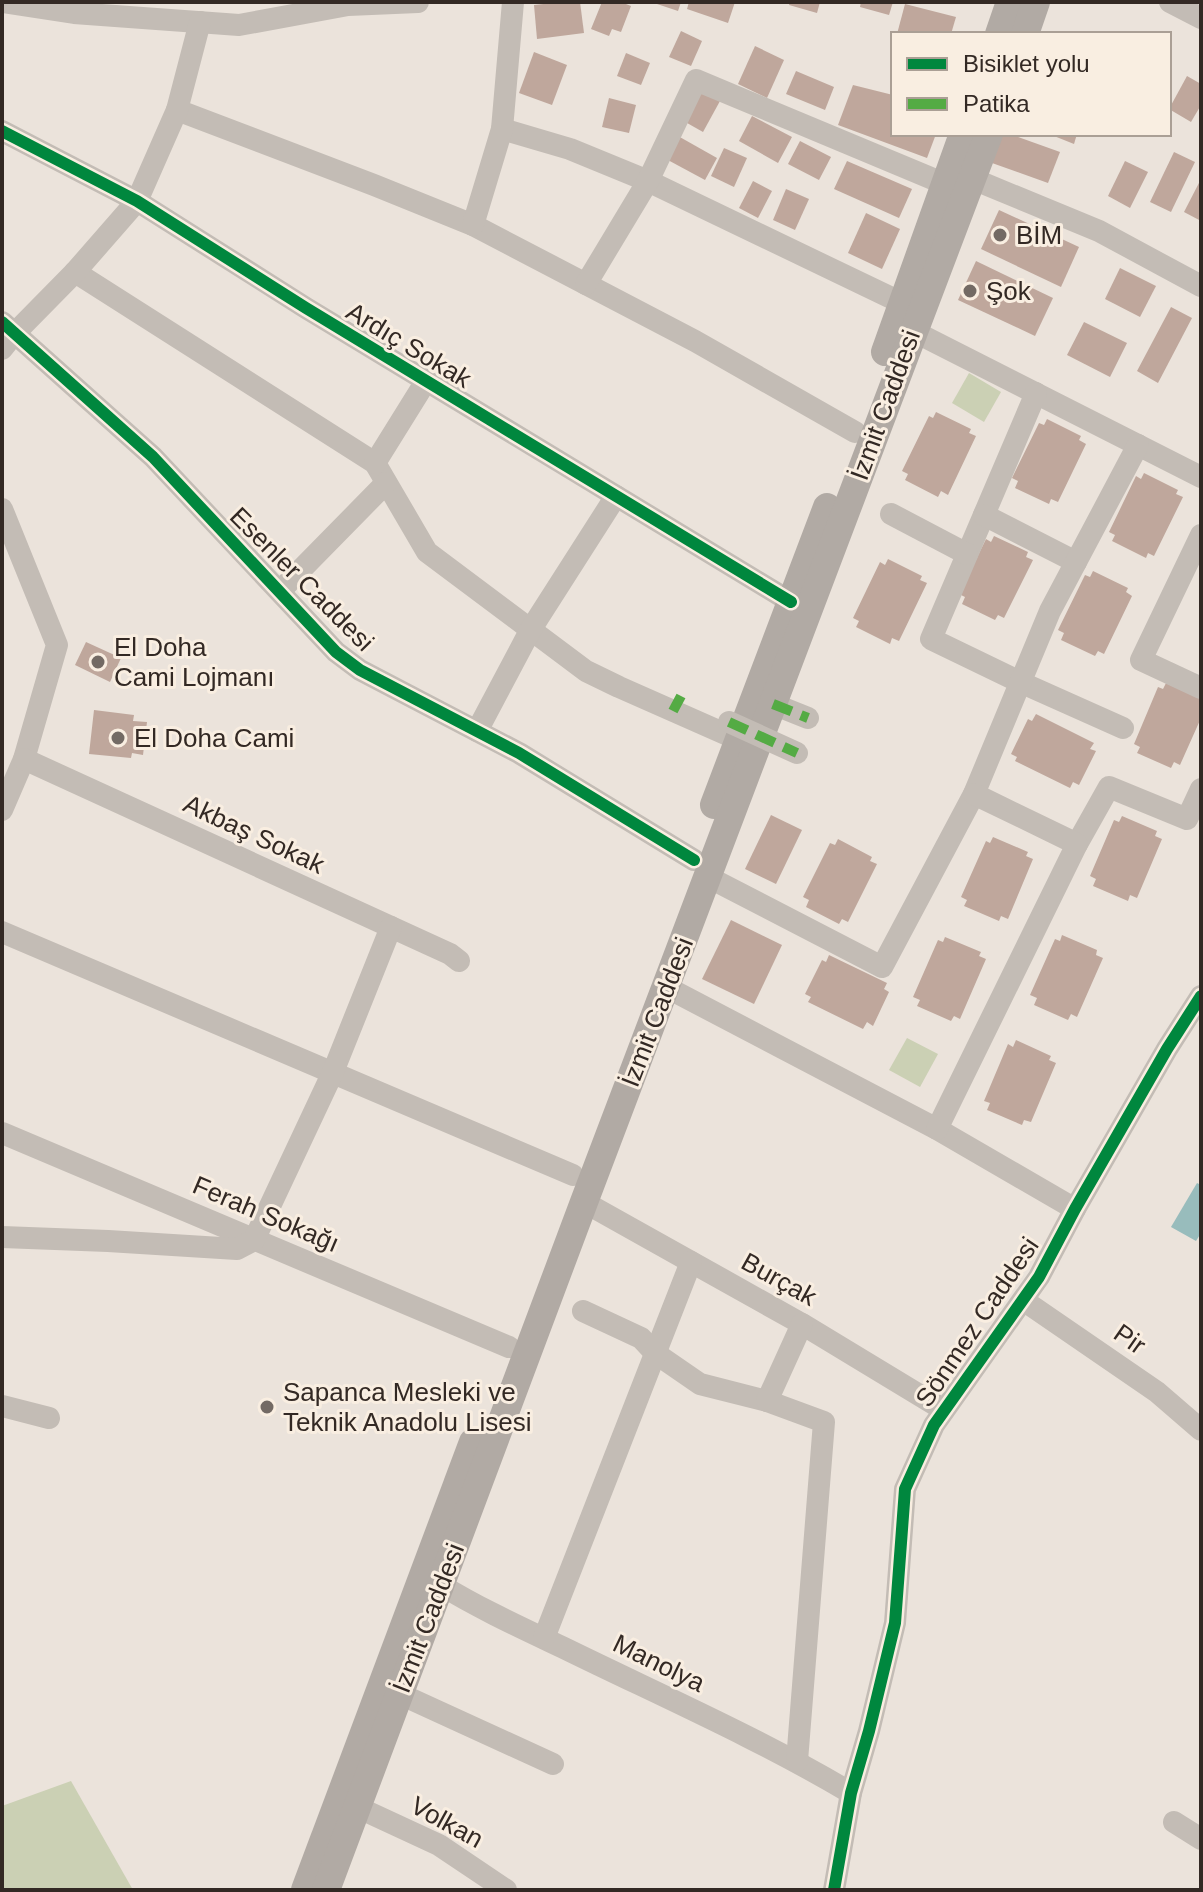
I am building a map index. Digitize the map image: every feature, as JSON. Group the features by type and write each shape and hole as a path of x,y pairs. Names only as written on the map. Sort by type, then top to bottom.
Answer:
{"main road":[{"path":"1001,32 1020,9"},
{"name":"İzmit Caddesi","path":"305,1890 573,1175 773,704 913,331 959,182 963,136"},
{"name":"İzmit Caddesi","path":"326,1890 666,987 701,868 734,731 791,602 902,303 959,182 988,136"}],"street":[{"path":"2,2 74,13 166,11 200,22 239,25 348,5 418,2"},
{"path":"473,225 502,129 513,2"},
{"path":"1170,2 1201,18"},
{"path":"6,335 75,272 137,201 177,110 200,22"},
{"path":"586,284 648,181 696,80 959,182 1099,231 1201,286"},
{"path":"177,110 473,225 695,341 855,432"},
{"path":"502,129 570,149 648,181 902,303"},
{"name":"Ardıç Sokak","path":"2,131 137,201 791,602"},
{"path":"75,272 375,463 427,552 586,671 797,753"},
{"path":"913,331 1201,477"},
{"name":"Esenler Caddesi","path":"6,335 153,457 336,652 360,670 519,753 701,868 882,967 974,794"},
{"path":"375,463 426,381"},
{"path":"1036,393 931,639 1123,728"},
{"path":"1077,844 974,794 1050,611 1138,445"},
{"path":"280,591 386,483"},
{"path":"477,731 531,629 616,496"},
{"path":"2,509 57,645 24,759 2,810"},
{"path":"891,514 967,554"},
{"path":"984,515 1076,562"},
{"path":"1201,535 1141,660 1201,688"},
{"path":"773,704 808,718"},
{"name":"Akbaş Sokak","path":"24,759 450,954 459,961"},
{"path":"937,1129 1077,844 1109,787 1187,819 1201,789"},
{"path":"2,1237 237,1249 254,1240 333,1072 391,927"},
{"path":"2,932 573,1175"},
{"path":"666,987 937,1129 1075,1209"},
{"name":"Sönmez Caddesi","path":"834,1890 851,1793 895,1623 905,1489 934,1425 1039,1277 1167,1049 1201,996"},
{"name":"Ferah Sokağı","path":"2,1133 509,1347"},
{"name":"Burçak","path":"584,1202 802,1324 944,1410"},
{"path":"544,1638 691,1262"},
{"name":"Pir","path":"1023,1300 1157,1392 1201,1430"},
{"path":"583,1311 641,1338 655,1353 700,1384 767,1401 824,1422 797,1761"},
{"path":"767,1401 802,1324"},
{"path":"2,1406 49,1418"},
{"name":"Manolya","path":"441,1585 797,1761 851,1793"},
{"path":"400,1694 553,1764"},
{"name":"Volkan","path":"357,1807 439,1845 506,1890"},
{"path":"1174,1822 1201,1839"}],"green space":[{"path":"969,373 1001,392 984,422 952,403"},
{"path":"907,1038 938,1054 920,1087 889,1070"},
{"path":"71,1781 133,1890 2,1890 2,1806"}],"water":[{"path":"1197,1183 1201,1185 1201,1233 1196,1241 1171,1227"}],"building":[{"path":"580,2 584,33 537,39 534,5"},
{"path":"602,2 621,2 631,6 621,32 612,29 609,36 591,29"},
{"path":"651,2 681,2 678,11"},
{"path":"689,2 735,2 728,23 687,9"},
{"path":"790,2 820,2 817,13 789,5"},
{"path":"861,2 893,2 889,15 860,7"},
{"path":"905,4 956,17 952,32 898,32"},
{"path":"681,31 702,41 691,66 669,57"},
{"path":"755,46 784,60 767,98 738,84"},
{"path":"534,52 567,65 552,105 519,93"},
{"path":"626,53 650,63 641,85 617,76"},
{"path":"796,71 834,87 825,110 786,94"},
{"path":"1187,76 1201,84 1201,105 1191,122 1171,110"},
{"path":"853,85 891,94 891,136 935,136 927,158 838,125"},
{"path":"697,88 720,101 703,132 680,119"},
{"path":"609,98 636,105 629,133 602,127"},
{"path":"752,116 792,137 778,163 739,141"},
{"path":"678,136 717,158 705,180 666,159"},
{"path":"1002,136 1016,136 1060,152 1048,183 992,163"},
{"path":"1054,136 1076,136 1074,144"},
{"path":"800,141 831,157 819,180 788,164"},
{"path":"724,148 747,158 734,187 711,176"},
{"path":"1174,152 1195,162 1171,212 1150,202"},
{"path":"847,161 912,189 899,218 834,189"},
{"path":"1125,161 1148,172 1130,208 1108,196"},
{"path":"1201,179 1201,221 1184,212"},
{"path":"753,181 772,191 758,218 739,208"},
{"path":"786,189 809,199 795,230 773,220"},
{"path":"999,210 1079,247 1061,287 981,249"},
{"path":"866,213 900,229 882,269 848,253"},
{"path":"976,261 1053,298 1035,336 958,300"},
{"path":"1120,268 1156,286 1140,317 1105,299"},
{"path":"1171,307 1192,318 1158,383 1137,371"},
{"path":"1084,322 1127,343 1110,377 1067,355"},
{"path":"936,412 971,429 969,433 976,436 948,495 941,491 938,497 905,480 908,474 902,471 929,416 933,418"},
{"path":"1047,419 1081,436 1079,440 1086,444 1058,502 1051,499 1049,504 1015,488 1018,481 1012,478 1039,423 1044,425"},
{"path":"1144,473 1178,490 1176,494 1183,497 1154,556 1148,553 1146,558 1112,541 1115,535 1109,532 1136,476 1141,479"},
{"path":"994,536 1028,552 1026,557 1033,560 1004,618 998,615 995,620 962,604 965,597 959,594 986,539 991,542"},
{"path":"888,559 922,576 920,580 927,583 899,641 892,638 890,644 856,627 859,621 853,618 880,562 885,565"},
{"path":"1093,571 1128,588 1126,592 1132,596 1104,654 1098,651 1095,656 1061,640 1064,633 1058,630 1085,575 1090,577"},
{"name":"El Doha Cami Lojmanı","path":"86,642 121,658 110,682 75,665"},
{"path":"1166,683 1201,699 1201,718 1180,765 1174,762 1171,768 1137,753 1140,747 1134,744 1158,687 1163,689"},
{"name":"El Doha Cami","path":"94,710 134,715 133,721 147,722 143,755 132,753 131,758 89,754"},
{"path":"1036,714 1094,743 1090,749 1096,751 1079,785 1073,782 1070,788 1015,761 1017,757 1011,754 1028,719 1032,721"},
{"path":"771,815 802,830 776,884 745,869"},
{"path":"1122,816 1157,831 1155,836 1162,839 1137,898 1130,895 1128,901 1093,886 1096,879 1090,876 1114,820 1119,822"},
{"path":"993,837 1028,852 1026,856 1033,859 1008,919 1001,916 999,921 964,906 967,900 961,897 986,841 990,843"},
{"path":"838,839 872,857 870,861 877,864 848,922 842,919 839,924 806,907 809,900 803,897 830,843 835,845"},
{"path":"731,920 782,945 754,1004 702,979"},
{"path":"1062,935 1097,950 1096,955 1103,958 1077,1017 1071,1014 1068,1020 1034,1005 1037,998 1030,995 1055,939 1060,941"},
{"path":"945,937 981,952 979,956 986,959 960,1019 954,1016 951,1021 917,1006 920,1000 913,997 938,940 943,942"},
{"path":"829,955 887,983 884,989 889,992 873,1026 867,1022 863,1029 808,1002 811,997 805,994 822,960 826,962"},
{"path":"1016,1040 1051,1056 1049,1060 1056,1063 1031,1122 1024,1120 1022,1125 987,1110 990,1103 984,1101 1008,1044 1013,1047"}],"marked path":[{"path":"673,711 681,696"},
{"path":"773,704 808,718"},
{"path":"729,722 797,753"}],"cycle path":[{"path":"2,131 137,201 306,308 791,602"},
{"path":"2,322 153,457 336,652 360,670 519,753 694,860"},
{"path":"834,1890 851,1793 895,1623 905,1489 934,1425 1039,1277 1167,1049 1201,996"}],"place":[{"name":"BİM","path":"1000,235"},
{"name":"Şok","path":"970,291"},
{"name":"El Doha Cami Lojmanı","path":"98,662"},
{"name":"El Doha Cami","path":"118,738"},
{"name":"Sapanca Mesleki ve Teknik Anadolu Lisesi","path":"267,1407"}]}
